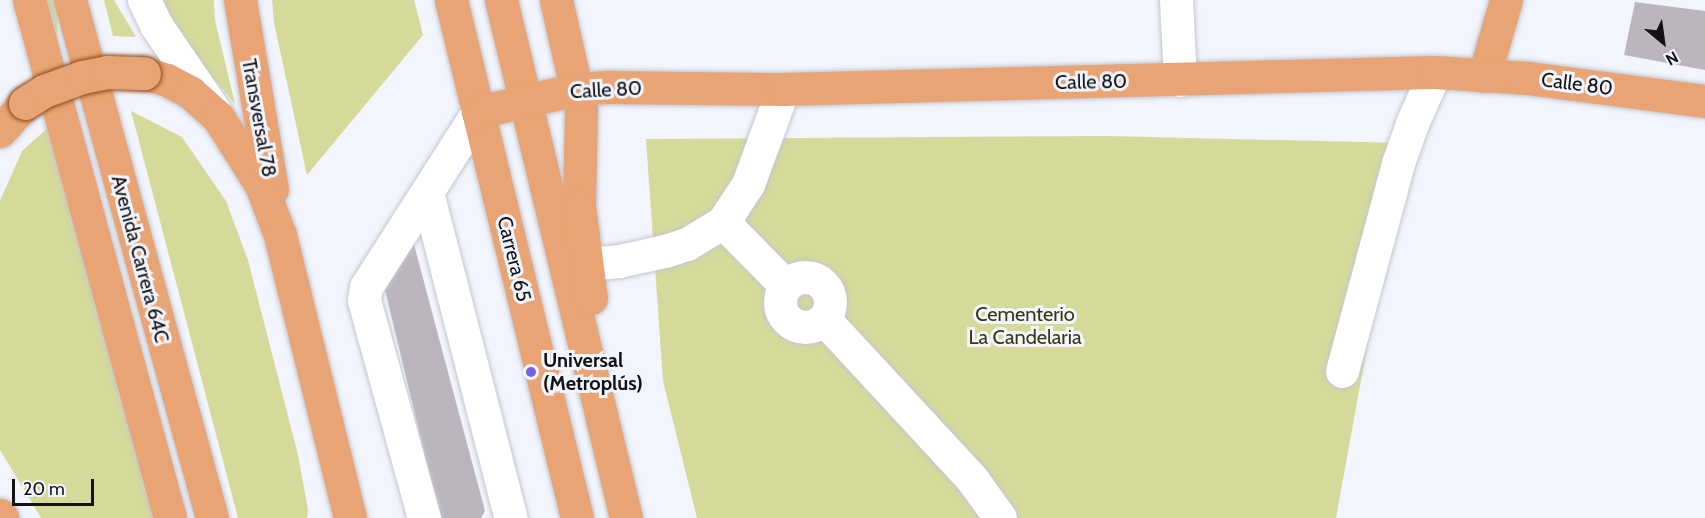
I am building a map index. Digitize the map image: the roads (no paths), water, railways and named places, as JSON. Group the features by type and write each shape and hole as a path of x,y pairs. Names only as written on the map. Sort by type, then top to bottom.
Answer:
{"main road":[{"name":"Avenida Carrera 64C","path":"29,0 170,518"},
{"name":"Avenida Carrera 64C","path":"70,0 212,518"},
{"name":"Transversal 78","path":"240,0 280,235"},
{"name":"Carrera 65","path":"451,0 577,518"},
{"path":"501,0 626,518"},
{"path":"556,0 577,89 581,132 579,197 610,454"},
{"path":"1484,76 1506,0"},
{"path":"0,131 25,103 44,91 82,77 106,72 144,74 167,80 191,93 218,117 261,185 280,235 350,516"},
{"name":"Calle 80","path":"478,112 577,89 783,90 1435,72 1528,78 1705,101"}],"street":[{"path":"144,0 156,25 218,117"},
{"path":"1176,0 1180,80"},
{"path":"1342,371 1398,163 1413,121 1435,72"},
{"path":"586,264 619,261 665,251 687,244 723,222 748,184 783,90"},
{"path":"424,518 364,300 366,287 478,112"},
{"path":"427,192 511,518"},
{"path":"723,222 785,285 779,304 787,321 806,327 824,319 972,479 1000,518"}],"place":[{"name":"Universal (Metroplús)","path":"531,372"}],"park label":[{"name":"Cementerio La Candelaria","path":"1025,326"}]}
